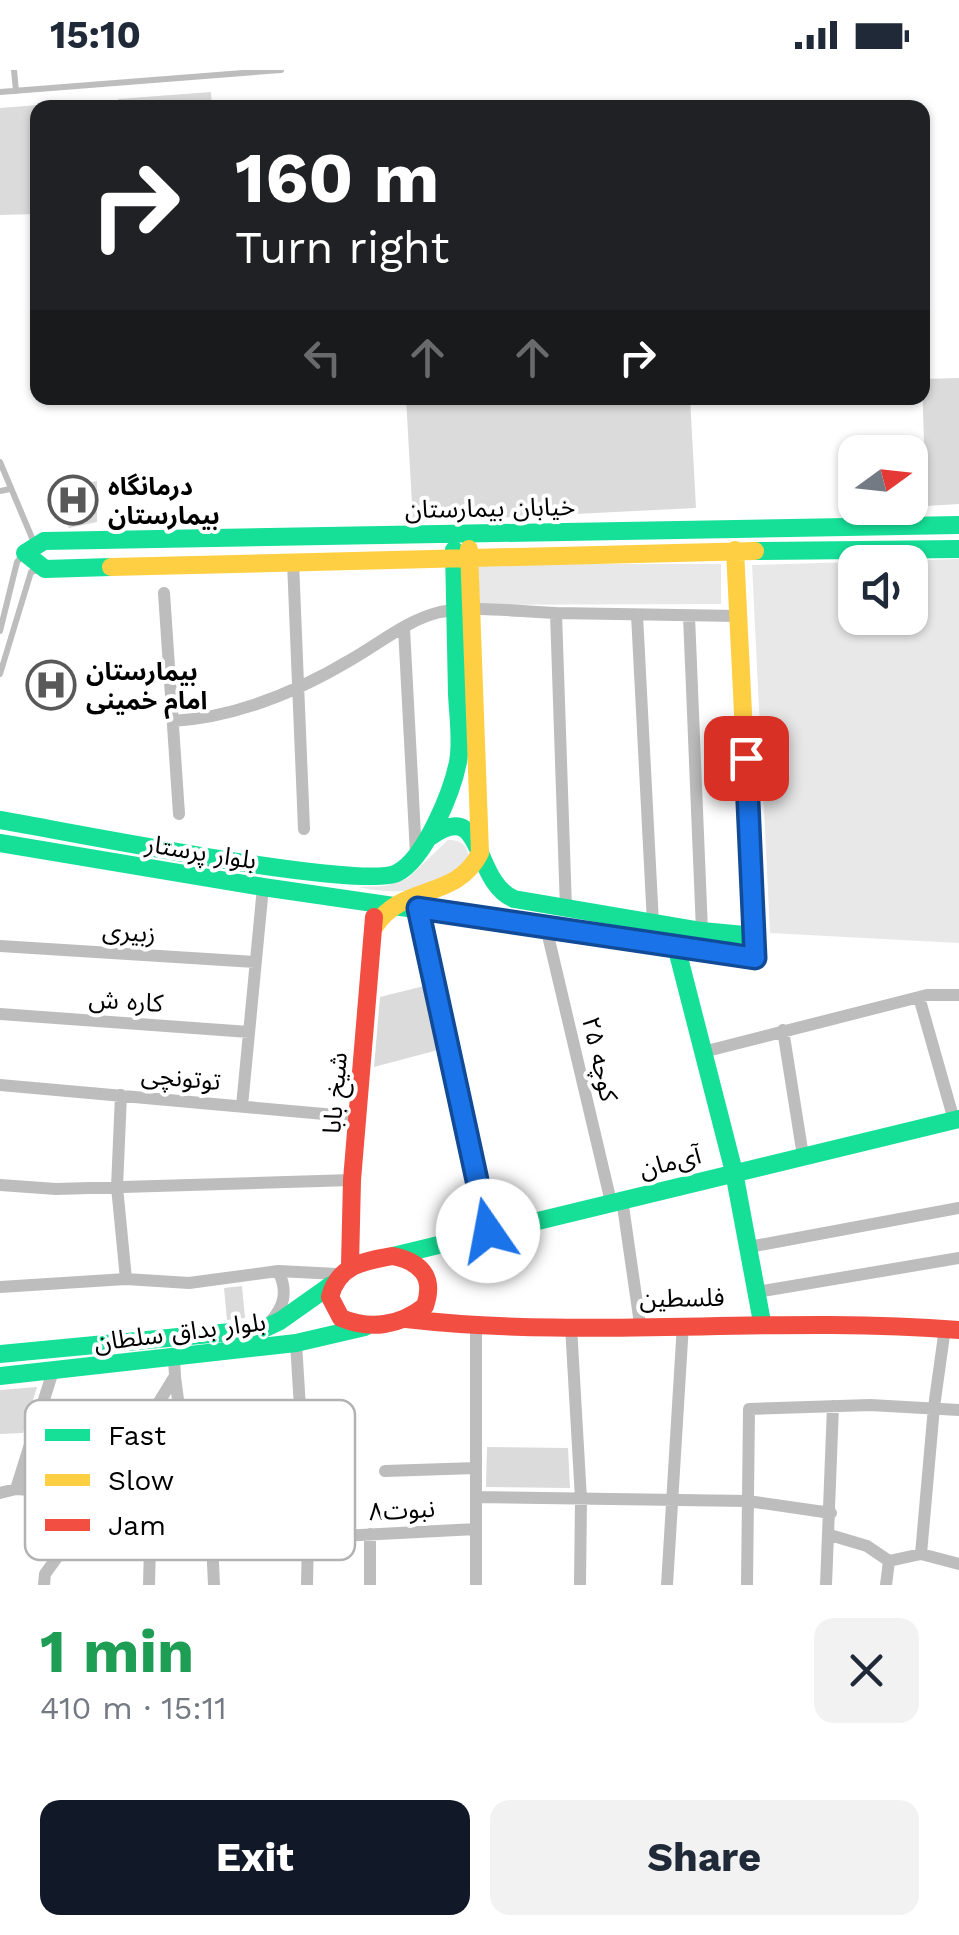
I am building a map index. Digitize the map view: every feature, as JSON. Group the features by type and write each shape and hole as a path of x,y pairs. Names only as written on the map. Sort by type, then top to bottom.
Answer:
{"street":[{"name":"خیابان بیمارستان","path":"30,549 44,541 959,524"},
{"path":"883,526 883,545"},
{"path":"375,926 381,913 394,904 458,881 472,870 480,853 461,534"},
{"path":"124,540 124,566"},
{"path":"30,549 46,569 838,550"},
{"path":"928,549 959,549"},
{"path":"0,820 364,878 394,875 440,828 459,826 474,836 491,882 502,894 652,923 676,936 755,958 736,550"},
{"path":"292,562 304,829"},
{"path":"164,593 179,814"},
{"path":"421,848 456,776 463,611"},
{"path":"173,721 238,712 317,680 428,616 463,611 739,616"},
{"path":"556,613 566,909"},
{"path":"637,616 652,923"},
{"path":"688,616 702,931"},
{"path":"404,628 421,848"},
{"path":"450,792 452,803 461,810 472,808 478,800"},
{"name":"بلوار پرستار","path":"0,843 263,888 546,927 676,936"},
{"path":"242,1106 263,888"},
{"path":"354,898 370,907 375,926"},
{"path":"418,908 488,1231"},
{"name":"شیخ بابا","path":"339,1275 352,1180 375,926"},
{"name":"کوچه ۲۵","path":"546,927 616,1200 640,1324"},
{"path":"676,936 702,931 756,936"},
{"path":"676,936 734,1172 762,1322"},
{"name":"زبیری","path":"0,946 256,962"},
{"path":"703,1052 918,997 959,995"},
{"path":"918,997 956,1120"},
{"name":"کاره ش","path":"0,1014 249,1032"},
{"path":"783,1030 803,1156"},
{"name":"توتونچی","path":"0,1084 358,1117"},
{"path":"121,1095 117,1186 126,1279"},
{"name":"آی‌مان","path":"393,1256 956,1120"},
{"path":"0,1185 56,1189 352,1180"},
{"path":"749,1247 959,1208"},
{"path":"0,1354 263,1329 280,1322 339,1275 393,1256 419,1263 430,1283 425,1306 406,1319 364,1327 341,1318 334,1309 330,1298 339,1275"},
{"path":"757,1292 959,1258"},
{"path":"0,1287 126,1279 190,1282 278,1271 339,1275"},
{"path":"263,1329 280,1308 286,1291 278,1271"},
{"name":"فلسطین","path":"406,1319 476,1327 762,1322 872,1323 952,1329"},
{"path":"667,1585 683,1324"},
{"path":"571,1326 581,1499 580,1585"},
{"name":"بلوار بداق سلطان","path":"0,1376 174,1367 364,1327"},
{"path":"476,1327 476,1585"},
{"path":"921,1554 934,1407 952,1329"},
{"path":"296,1343 300,1400"},
{"path":"155,1400 174,1367"},
{"path":"174,1367 180,1400"},
{"path":"44,1400 53,1371"},
{"path":"826,1585 833,1406"},
{"path":"747,1585 749,1409 833,1406 959,1410"},
{"path":"16,1489 25,1460"},
{"path":"385,1471 476,1468"},
{"path":"0,1493 25,1490"},
{"path":"476,1497 748,1501 831,1513"},
{"name":"نبوت۸","path":"355,1535 476,1528"},
{"path":"370,1534 370,1585"},
{"path":"830,1535 867,1546 889,1561 921,1554 959,1564"},
{"path":"44,1585 45,1574 55,1560"},
{"name":"نبوت۸","path":"149,1585 150,1560"},
{"path":"208,1560 214,1585"},
{"path":"307,1585 308,1560"},
{"path":"886,1585 889,1561"}],"lane":[{"path":"14,70 16,91"},
{"path":"0,92 281,70"},
{"path":"0,462 30,549 17,562 0,631"},
{"path":"0,490 10,489"},
{"path":"0,674 31,572 46,569"}],"shaded area":[{"path":"959,559 959,943 770,933 752,565 838,562 838,635 928,635 928,560"},
{"path":"474,564 721,564 721,604 476,605"},
{"path":"448,840 465,846 468,865 416,889 358,887 385,886 408,878"}],"building":[{"path":"211,92 212,100 118,100"},
{"path":"30,106 30,214 0,215 0,108"},
{"path":"959,378 959,504 928,506 928,435 924,435 923,405 930,405 930,379"},
{"path":"406,405 690,405 696,508 413,522"},
{"name":"درمانگاه بیمارستان","path":"97,481 97,522 69,528 60,513 52,514 49,494 62,487"},
{"path":"424,986 438,1050 374,1067 380,997"},
{"path":"242,1286 245,1318 227,1320 224,1288"},
{"path":"37,1387 33,1400 25,1400 23,1433 0,1434 0,1390"},
{"path":"487,1447 568,1448 570,1488 486,1487"}],"traffic: fast":[{"path":"111,567 45,569 25,553 44,541 959,525"},
{"path":"755,551 959,549"},
{"path":"0,820 271,867 328,874 397,873 427,840 458,762 454,550"},
{"path":"430,837 448,827 461,827 470,834 500,889 514,899 702,931 755,936"},
{"path":"0,843 263,887 614,938"},
{"path":"677,927 676,946 734,1172 762,1322"},
{"path":"393,1256 959,1119"},
{"path":"0,1354 263,1329 331,1285"},
{"path":"0,1376 296,1343 365,1327"}],"traffic: slow":[{"path":"375,926 400,903 457,879 480,853 469,549"},
{"path":"614,938 755,958 735,550"},
{"path":"111,567 755,551"}],"traffic: jam":[{"path":"350,1265 352,1180 374,917"},
{"path":"393,1256 411,1262 423,1272 428,1287 425,1306 384,1324 341,1318 330,1297 339,1278 354,1266 393,1256"},
{"path":"406,1319 544,1327 821,1325 959,1330"}],"place":[{"name":"درمانگاه بیمارستان","path":"73,500"},
{"name":"بیمارستان امام خمینی","path":"51,685"}],"route":[{"path":"488,1231 418,908 755,958 746,758"}]}
